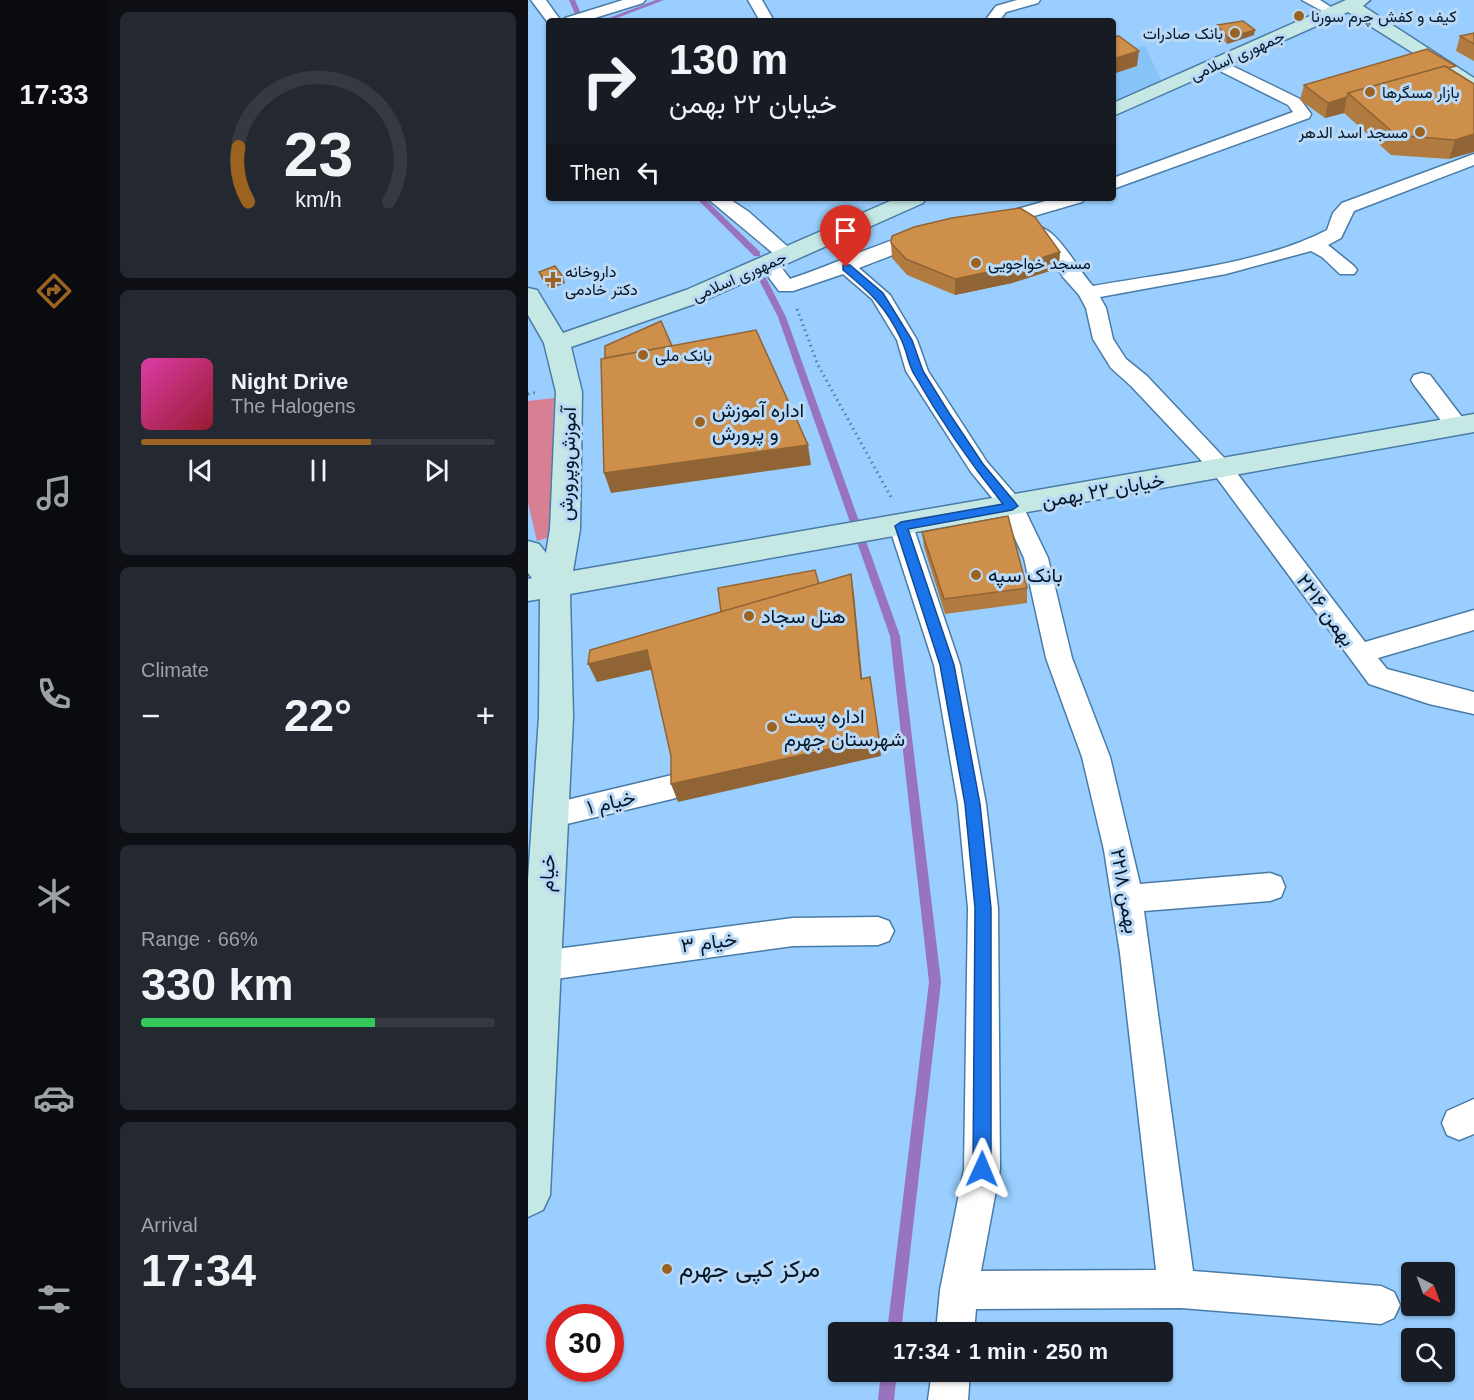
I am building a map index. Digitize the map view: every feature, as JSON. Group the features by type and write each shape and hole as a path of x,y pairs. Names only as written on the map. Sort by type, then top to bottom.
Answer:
{"main road":[{"name":"جمهوری اسلامی","path":"1116,109 1348,6"},
{"path":"1348,6 1417,47 1474,87"},
{"name":"جمهوری اسلامی","path":"558,343 613,327 680,302 908,201"},
{"name":"آموزش‌و‌پرورش","path":"528,295 558,343 569,392 565,529 541,588"},
{"path":"528,338 554,339 558,343"},
{"name":"خیابان ۲۲ بهمن","path":"541,588 1466,425"},
{"path":"528,544 544,544 553,540 565,529"},
{"path":"528,552 541,588"},
{"name":"خیام","path":"528,1195 550,816 542,707 541,588"}],"street":[{"path":"538,0 552,18"},
{"path":"580,18 638,0"},
{"path":"755,0 765,18"},
{"path":"994,18 1001,9 1033,0"},
{"path":"1309,0 1348,6"},
{"path":"1116,183 1303,114 1294,102 1218,64"},
{"path":"1088,293 1226,268 1313,245 1334,234 1340,224 1342,213 1348,207 1471,164"},
{"path":"720,201 742,216 778,259 786,287 846,267 899,244 939,232"},
{"path":"971,226 1027,214 1067,201"},
{"name":"۲۲بهمن ۱۶","path":"1027,214 1030,224 1049,240 1070,273 1088,293 1096,308 1103,339 1118,363 1139,381 1222,469 1359,654 1474,620"},
{"path":"1313,245 1329,253 1347,270"},
{"name":"۲۲بهمن ۱۸","path":"846,267 880,295 907,340 917,371 979,467 1012,506 1036,558 1059,658 1096,757 1119,850 1173,1267 1181,1289"},
{"path":"1422,380 1466,425"},
{"path":"901,526 947,665 972,804 983,908 982,1169 959,1290 956,1322"},
{"path":"1359,654 1378,677 1429,693 1474,703"},
{"name":"خیام ۱","path":"550,816 672,787"},
{"path":"1127,899 1270,887"},
{"name":"خیام ۳","path":"541,966 793,932 878,931"},
{"path":"959,1290 1181,1289 1381,1305"},
{"path":"948,1400 950,1382"}],"path":[{"path":"786,287 805,326 818,365 886,483 901,526"}],"shaded area":[{"path":"1145,46 1162,82 1116,102 1116,51"},
{"path":"554,398 550,537 537,541 528,503 528,401"}],"building":[{"path":"1243,21 1255,30 1228,38 1217,25"},
{"path":"1474,33 1474,44 1460,36"},
{"path":"1116,36 1119,36 1139,51 1116,58"},
{"path":"1427,49 1456,66 1449,68 1445,66 1348,93 1347,97 1328,103 1304,85"},
{"name":"مسجد اسد الدهر","path":"1445,66 1474,84 1474,134 1455,140 1396,135 1348,93"},
{"name":"مسجد خواجویی","path":"1020,208 1035,217 1060,252 1012,267 955,279 906,259 891,243 892,236 914,227 952,218"},
{"path":"555,266 563,277 548,283 539,272"},
{"path":"661,321 672,346 605,358 605,346"},
{"name":"اداره آموزش و پرورش","path":"756,330 808,445 604,473 601,359"},
{"name":"بانک سپه","path":"1008,516 1027,588 944,599 922,532"},
{"path":"815,570 819,584 721,612 718,588"},
{"name":"اداره پست شهرستان جهرم","path":"851,574 861,679 870,677 879,738 671,784 671,756 647,650 588,664 590,650"}],"waterway":[{"path":"572,0 580,18"},
{"path":"612,18 661,0"},
{"path":"703,201 757,254"},
{"path":"762,278 782,317 895,636 935,982 895,1322"},
{"path":"886,1400 888,1382"}],"place":[{"name":"کیف و کفش چرم سورنا","path":"1299,16"},
{"name":"بانک صادرات","path":"1235,33"},
{"name":"بازار مسگرها","path":"1370,92"},
{"name":"مسجد اسد الدهر","path":"1420,132"},
{"name":"مسجد خواجویی","path":"976,263"},
{"name":"داروخانه دکتر خادمی","path":"553,280"},
{"name":"بانک ملی","path":"643,355"},
{"name":"اداره آموزش و پرورش","path":"700,422"},
{"name":"بانک سپه","path":"976,575"},
{"name":"هتل سجاد","path":"749,616"},
{"name":"اداره پست شهرستان جهرم","path":"772,727"},
{"name":"مرکز کپی جهرم","path":"667,1269"}],"route":[{"path":"846,267 880,295 907,340 917,371 979,467 1012,506 901,526 947,665 972,804 983,908 982,1169"}]}
